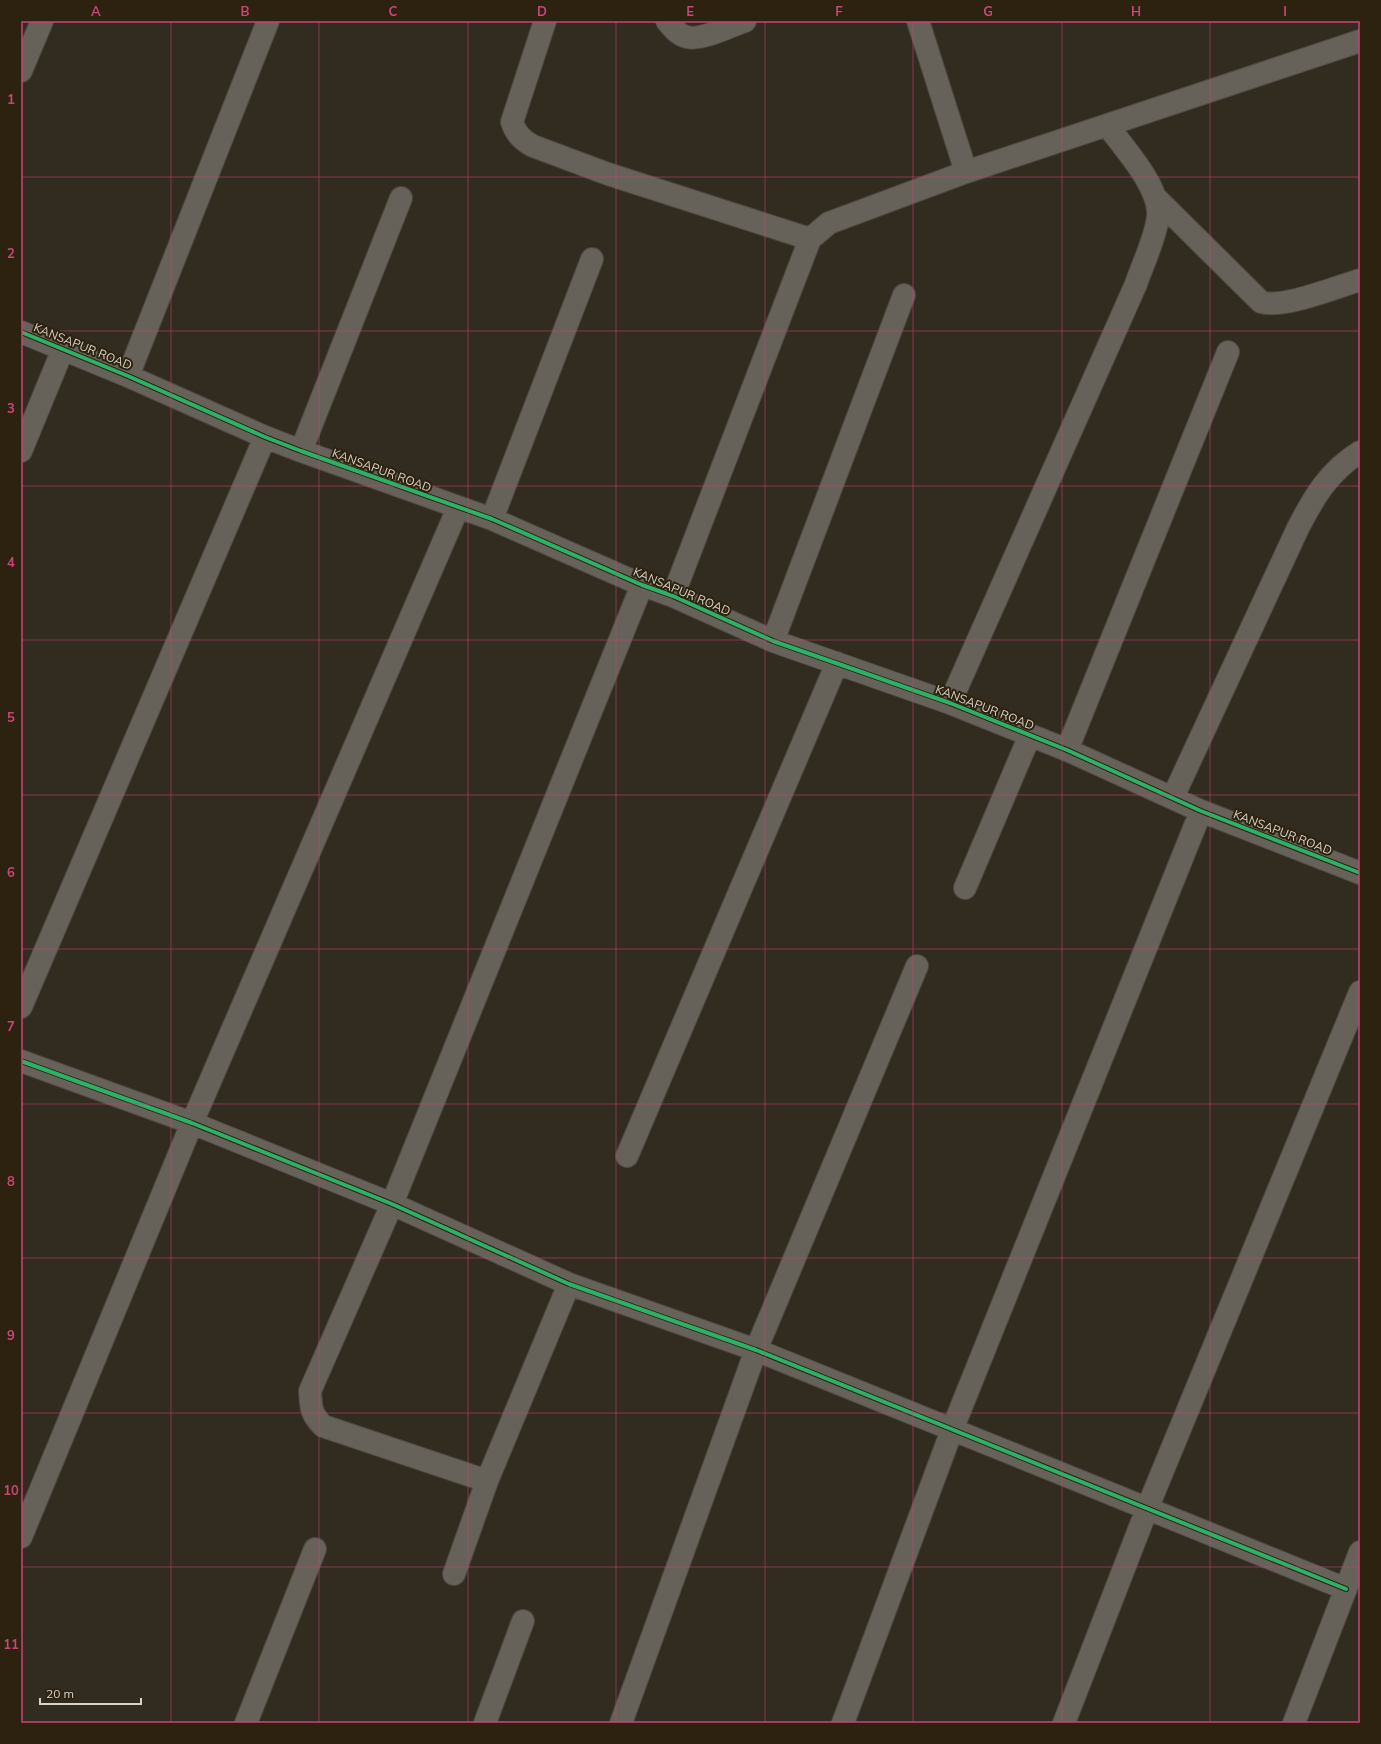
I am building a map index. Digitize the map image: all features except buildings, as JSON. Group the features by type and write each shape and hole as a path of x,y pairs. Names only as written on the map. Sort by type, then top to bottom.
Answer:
{"street":[{"path":"21,71 42,21"},
{"path":"128,376 268,21"},
{"path":"545,21 512,122 516,132 522,140 533,146 608,174 810,239"},
{"path":"667,21 677,31 687,37 702,37 745,21"},
{"path":"918,21 966,172"},
{"path":"673,596 810,239 829,222 966,172 1360,41"},
{"path":"950,703 1136,284 1151,242 1158,216 1156,198 1147,179 1107,125"},
{"path":"301,451 401,198"},
{"path":"1156,198 1261,302 1267,304 1290,301 1360,280"},
{"path":"492,519 592,259"},
{"path":"773,641 904,295"},
{"name":"KANSAPUR ROAD","path":"21,332 128,376 265,437 458,508 492,519 642,585 673,596 773,641 950,703 1067,750 1202,811 1360,873"},
{"path":"21,451 63,349"},
{"path":"1067,750 1228,352"},
{"path":"21,1007 265,437"},
{"path":"1172,797 1298,528 1316,495 1333,474 1349,459 1360,452"},
{"path":"21,1537 192,1123 458,508"},
{"path":"487,1481 324,1426 316,1419 311,1410 310,1391 392,1204 642,585"},
{"path":"628,1156 837,663"},
{"path":"966,888 1030,735"},
{"path":"843,1723 952,1430 1202,811"},
{"path":"621,1723 756,1350 917,966"},
{"path":"1064,1723 1147,1509 1360,992"},
{"path":"21,1061 192,1123 392,1204 569,1284 756,1350 1346,1589"},
{"path":"454,1574 487,1481 569,1284"},
{"path":"246,1723 314,1549"},
{"path":"1294,1723 1360,1552"},
{"path":"485,1723 524,1621"}],"cycle path":[{"path":"21,332 128,376 265,437 492,519 642,585 673,596 773,641 950,703 1067,750 1201,811 1360,873"},
{"path":"21,1061 192,1123 392,1204 569,1284 756,1350 1346,1589"}]}
